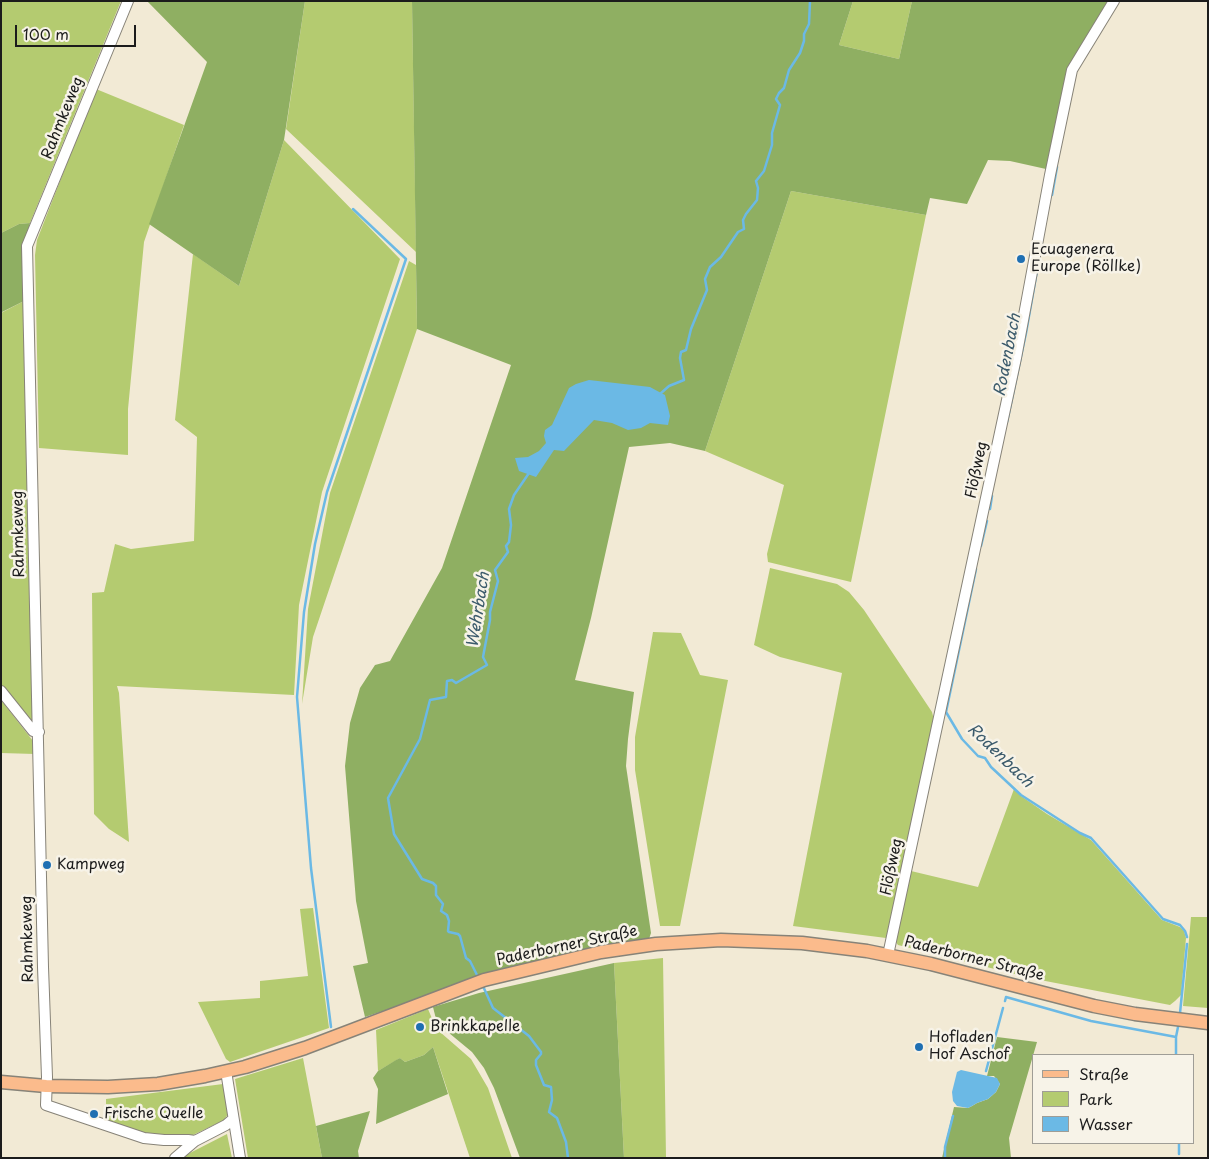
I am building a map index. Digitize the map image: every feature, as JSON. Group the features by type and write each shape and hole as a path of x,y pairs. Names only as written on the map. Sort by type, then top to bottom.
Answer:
{"main road":[{"name":"Paderborner Straße","path":"1,1082 46,1086 130,1086 181,1080 226,1071 314,1045 484,980 601,952 678,942 721,940 784,942 846,948 931,964 1094,1006 1136,1014 1208,1023"}],"street":[{"name":"Rahmkeweg","path":"128,1 27,246 46,1105 144,1138 196,1141"},
{"name":"Flößweg","path":"888,955 1016,358 1072,70 1114,1"},
{"path":"1,691 32,730 39,732"},
{"path":"226,1071 240,1158"},
{"path":"175,1158 196,1141 226,1125 233,1119"}],"green space":[{"path":"1,1 121,1 30,223 19,224 1,233"},
{"path":"147,1 305,1 284,140 239,286 149,224 207,62"},
{"path":"305,1 412,1 416,252 286,129"},
{"path":"412,1 853,1 839,45 899,59 912,1 1109,1 1068,68 1046,169 1010,161 988,160 967,204 930,198 926,215 791,191 705,451 670,443 629,447 591,618 575,680 634,692 626,766 651,933 649,939 472,981 365,1017 353,966 368,963 356,901 345,766 350,723 360,688 375,665 390,661 442,568 511,365 417,329"},
{"path":"853,1 912,1 899,59 839,45"},
{"path":"96,89 184,125 144,242 128,409 128,455 39,448 35,255 37,240"},
{"path":"284,140 400,259 322,492 299,605 294,695 117,686 129,842 109,829 94,814 92,593 104,592 115,544 131,549 194,541 197,437 175,420 193,254 239,286"},
{"path":"791,191 926,215 851,582 768,562 767,554 784,485 705,451"},
{"path":"30,223 24,245 24,301 2,312 1,233 19,224"},
{"path":"409,261 416,265 417,329 313,637 302,704 308,609 330,493"},
{"path":"24,301 34,721 29,722 1,686 1,313"},
{"path":"770,568 837,584 849,592 864,610 932,712 934,720 886,938 793,926 842,673 780,657 754,645"},
{"path":"653,632 681,633 700,675 728,680 680,926 660,926 635,770 635,737"},
{"path":"1,700 33,741 35,754 1,753"},
{"path":"1014,789 1047,814 1091,840 1162,920 1180,927 1184,931 1186,938 1181,995 1170,1005 1035,979 898,945 895,941 911,871 978,887"},
{"path":"313,908 329,1028 230,1062 226,1059 198,1002 260,998 260,981 308,976 300,909"},
{"path":"1191,917 1208,917 1208,1008 1183,1006"},
{"path":"663,958 666,1158 624,1158 614,963"},
{"path":"614,963 624,1158 520,1158 494,1088 484,1068 472,1052 443,1028 436,1019 433,1007 479,993"},
{"path":"428,1009 440,1032 471,1059 488,1088 512,1158 470,1158 433,1047 424,1055 405,1062 400,1058 378,1071 376,1030"},
{"path":"997,1037 1037,1042 1009,1138 1011,1158 942,1158 954,1107 968,1108 988,1099 996,1092 1000,1084 994,1076 987,1076"},
{"path":"433,1047 448,1094 376,1124 378,1089 373,1078 378,1071 400,1058 405,1062 424,1055"},
{"path":"303,1058 322,1158 248,1158 235,1079"},
{"path":"223,1084 228,1114 224,1120 193,1135 160,1137 146,1135 106,1121 106,1099"},
{"path":"370,1111 358,1151 359,1158 322,1158 316,1126"},
{"path":"227,1134 232,1158 184,1158 188,1154"}],"water":[{"path":"589,380 650,387 665,395 670,416 668,425 650,423 641,428 628,430 612,423 594,420 564,451 554,450 536,477 519,471 515,458 528,457 539,451 546,443 545,430 552,425 569,388"},
{"path":"961,1070 997,1078 1000,1084 996,1092 988,1099 968,1108 957,1106 953,1101 952,1092 957,1072"}],"waterway":[{"name":"Wehrbach","path":"660,394 669,386 684,380 680,358 681,352 686,350 691,329 707,290 705,279 710,267 721,257 738,232 744,229 743,220 757,200 758,188 756,181 764,171 772,145 772,133 780,105 776,99 784,88 789,70 800,53 804,34 809,24 810,1"},
{"name":"Rodenbach","path":"1052,195 1057,167"},
{"path":"331,1027 311,868 297,697 304,612 315,544 327,492 406,259 353,209"},
{"name":"Rodenbach","path":"1007,422 1026,333 1041,248"},
{"name":"Wehrbach","path":"478,977 470,961 466,958 460,936 448,931 449,921 447,915 441,911 443,904 436,895 436,886 422,879 394,834 388,798 420,739 430,700 446,697 447,681 452,680 456,683 487,665 483,657 490,612 498,581 495,570 508,552 506,546 509,542 511,525 509,509 514,495 529,473"},
{"name":"Rodenbach","path":"990,509 992,496"},
{"name":"Rodenbach","path":"981,546 987,521"},
{"name":"Rodenbach","path":"976,569 946,712 962,739 978,756 985,758 991,767 1021,795 1091,838 1163,919 1180,925 1187,937"},
{"name":"Rodenbach","path":"1180,1013 1187,944"},
{"name":"Wehrbach","path":"482,984 493,1008 529,1036 541,1052 536,1060 536,1065 544,1085 551,1087 552,1100 549,1112 557,1118 566,1142 568,1158"},
{"name":"Rodenbach","path":"1005,1001 1006,997 1091,1021 1176,1037"},
{"name":"Rodenbach","path":"986,1071 1003,1008"},
{"name":"Rodenbach","path":"1176,1054 1178,1027"},
{"name":"Rodenbach","path":"945,1158 945,1147 953,1116"},
{"name":"Rodenbach","path":"1179,1144 1179,1154"}],"place":[{"name":"Ecuagenera Europe (Röllke)","path":"1021,259"},
{"name":"Kampweg","path":"47,865"},
{"name":"Brinkkapelle","path":"420,1027"},
{"name":"Hofladen Hof Aschof","path":"919,1047"},
{"name":"Frische Quelle","path":"94,1114"}]}
